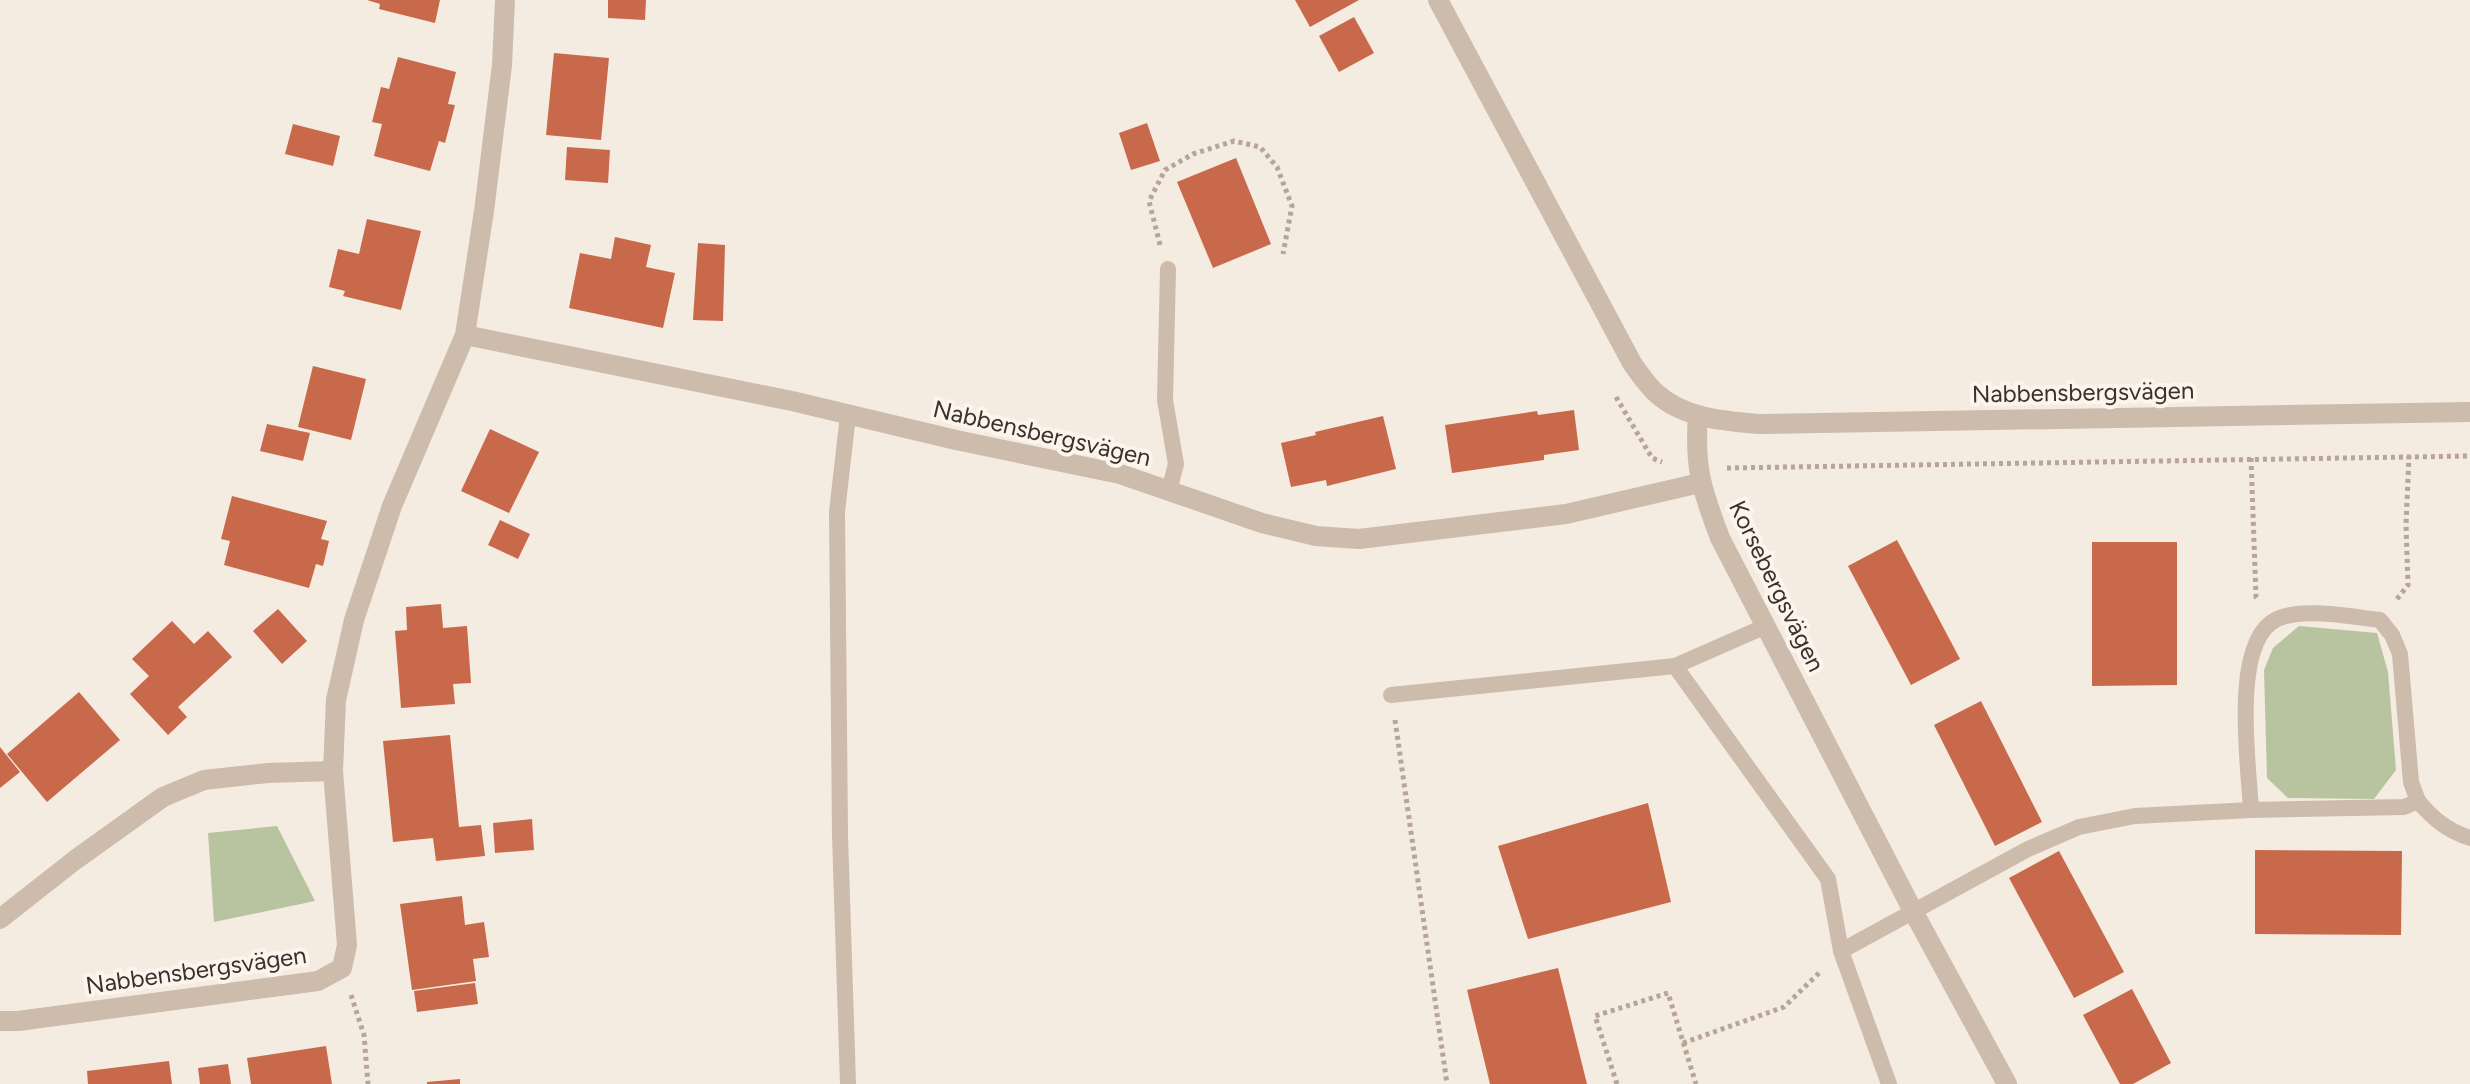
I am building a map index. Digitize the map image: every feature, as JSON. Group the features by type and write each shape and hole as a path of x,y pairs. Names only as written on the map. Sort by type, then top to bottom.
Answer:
{"street":[{"name":"Nabbensbergsvägen","path":"0,1021 318,981 342,968 347,945 333,771 336,700 354,620 392,506 465,335 502,65 505,0"},
{"path":"1438,0 1632,363 1656,394 1698,416"},
{"name":"Nabbensbergsvägen","path":"465,335 792,401 1120,474 1262,523 1316,536 1359,539 1566,514 1699,476"},
{"name":"Nabbensbergsvägen","path":"1698,416 1758,424 2470,412"},
{"name":"Korsebergsvägen","path":"1698,416 1695,447 1699,476 1720,538 1913,911 2007,1084"},
{"path":"0,919 163,797 204,780 268,773 333,771"}],"lane":[{"path":"1168,269 1165,400 1176,464 1169,491"},
{"path":"848,415 837,512 840,835 848,1084"},
{"path":"2251,810 2245,698 2253,644 2276,619 2314,613 2380,620 2392,635 2400,654 2411,782 2418,801 2453,833 2470,838"},
{"path":"1391,695 1675,666 1766,626"},
{"path":"1675,666 1828,879 1841,951 1889,1084"},
{"path":"1841,951 2028,849 2079,827 2135,816 2404,807 2418,801"}],"path":[{"path":"1168,269 1154,229 1149,201 1165,170 1193,154 1234,141 1260,147 1277,167 1292,206 1283,254"},
{"path":"1615,395 1652,458 1699,476 2251,458 2470,456"},
{"path":"2380,620 2408,585 2406,525 2409,456"},
{"path":"2251,458 2256,597 2276,619"},
{"path":"1391,695 1447,1084"},
{"path":"1683,1043 1784,1007 1841,951"},
{"path":"342,968 364,1035 368,1084"},
{"path":"1617,1084 1595,1016 1668,993 1696,1084"}],"green space":[{"path":"2299,626 2377,633 2388,672 2396,770 2374,799 2288,798 2267,778 2264,670 2273,648"},
{"path":"277,826 315,901 214,922 208,833"}],"building":[{"path":"367,0 440,0 435,23 379,9 380,4"},
{"path":"608,0 646,0 645,20 608,18"},
{"path":"1295,0 1359,0 1310,27"},
{"path":"1354,17 1374,53 1339,72 1319,36"},
{"path":"554,53 609,58 601,140 546,135"},
{"path":"398,57 456,72 448,104 455,105 445,143 439,141 430,171 374,156 382,124 372,122 381,87 389,89"},
{"path":"1147,123 1160,161 1131,170 1119,133"},
{"path":"293,124 340,136 333,166 285,154"},
{"path":"567,147 610,150 608,183 565,180"},
{"path":"1236,158 1271,244 1213,268 1177,182"},
{"path":"367,219 421,231 401,310 343,296 345,291 329,287 338,249 359,254"},
{"path":"615,237 651,245 646,267 675,273 663,328 569,308 580,253 611,259"},
{"path":"698,243 725,245 723,321 693,320"},
{"path":"313,366 366,379 351,440 298,427"},
{"path":"1574,410 1579,450 1544,455 1544,460 1452,473 1445,425 1537,411 1538,415"},
{"path":"1383,416 1396,469 1327,486 1326,480 1291,487 1281,443"},
{"path":"267,424 310,433 303,461 260,451"},
{"path":"490,429 539,452 509,513 461,491"},
{"path":"232,496 327,521 321,539 329,541 323,566 316,564 309,588 224,565 230,541 221,539"},
{"path":"500,520 530,534 518,559 488,545"},
{"path":"1897,540 1960,659 1911,685 1848,566"},
{"path":"2092,542 2177,542 2177,685 2092,686"},
{"path":"441,604 443,628 467,626 471,683 453,684 455,704 401,708 395,631 407,630 406,607"},
{"path":"278,609 307,641 282,664 253,631"},
{"path":"172,621 194,644 208,631 232,657 178,707 187,717 168,735 130,694 149,676 132,659"},
{"path":"79,692 120,740 47,802 7,754"},
{"path":"1981,701 2042,822 1995,846 1934,725"},
{"path":"450,735 459,827 481,825 485,856 436,861 433,838 393,842 383,741"},
{"path":"0,747 20,772 0,788"},
{"path":"1648,803 1671,902 1528,939 1498,846"},
{"path":"532,819 534,850 495,853 493,823"},
{"path":"2255,850 2402,851 2401,935 2255,934"},
{"path":"2059,851 2124,972 2074,998 2009,878"},
{"path":"462,896 465,925 484,922 489,957 473,959 476,981 412,990 400,904"},
{"path":"1558,968 1587,1084 1490,1084 1467,990"},
{"path":"475,983 478,1004 417,1012 414,991"},
{"path":"2132,989 2171,1063 2133,1084 2120,1084 2083,1015"},
{"path":"326,1046 332,1084 251,1084 247,1058"},
{"path":"169,1061 172,1084 88,1084 87,1071"},
{"path":"228,1064 231,1084 200,1084 198,1068"},
{"path":"460,1079 460,1084 427,1084 427,1082"}]}
